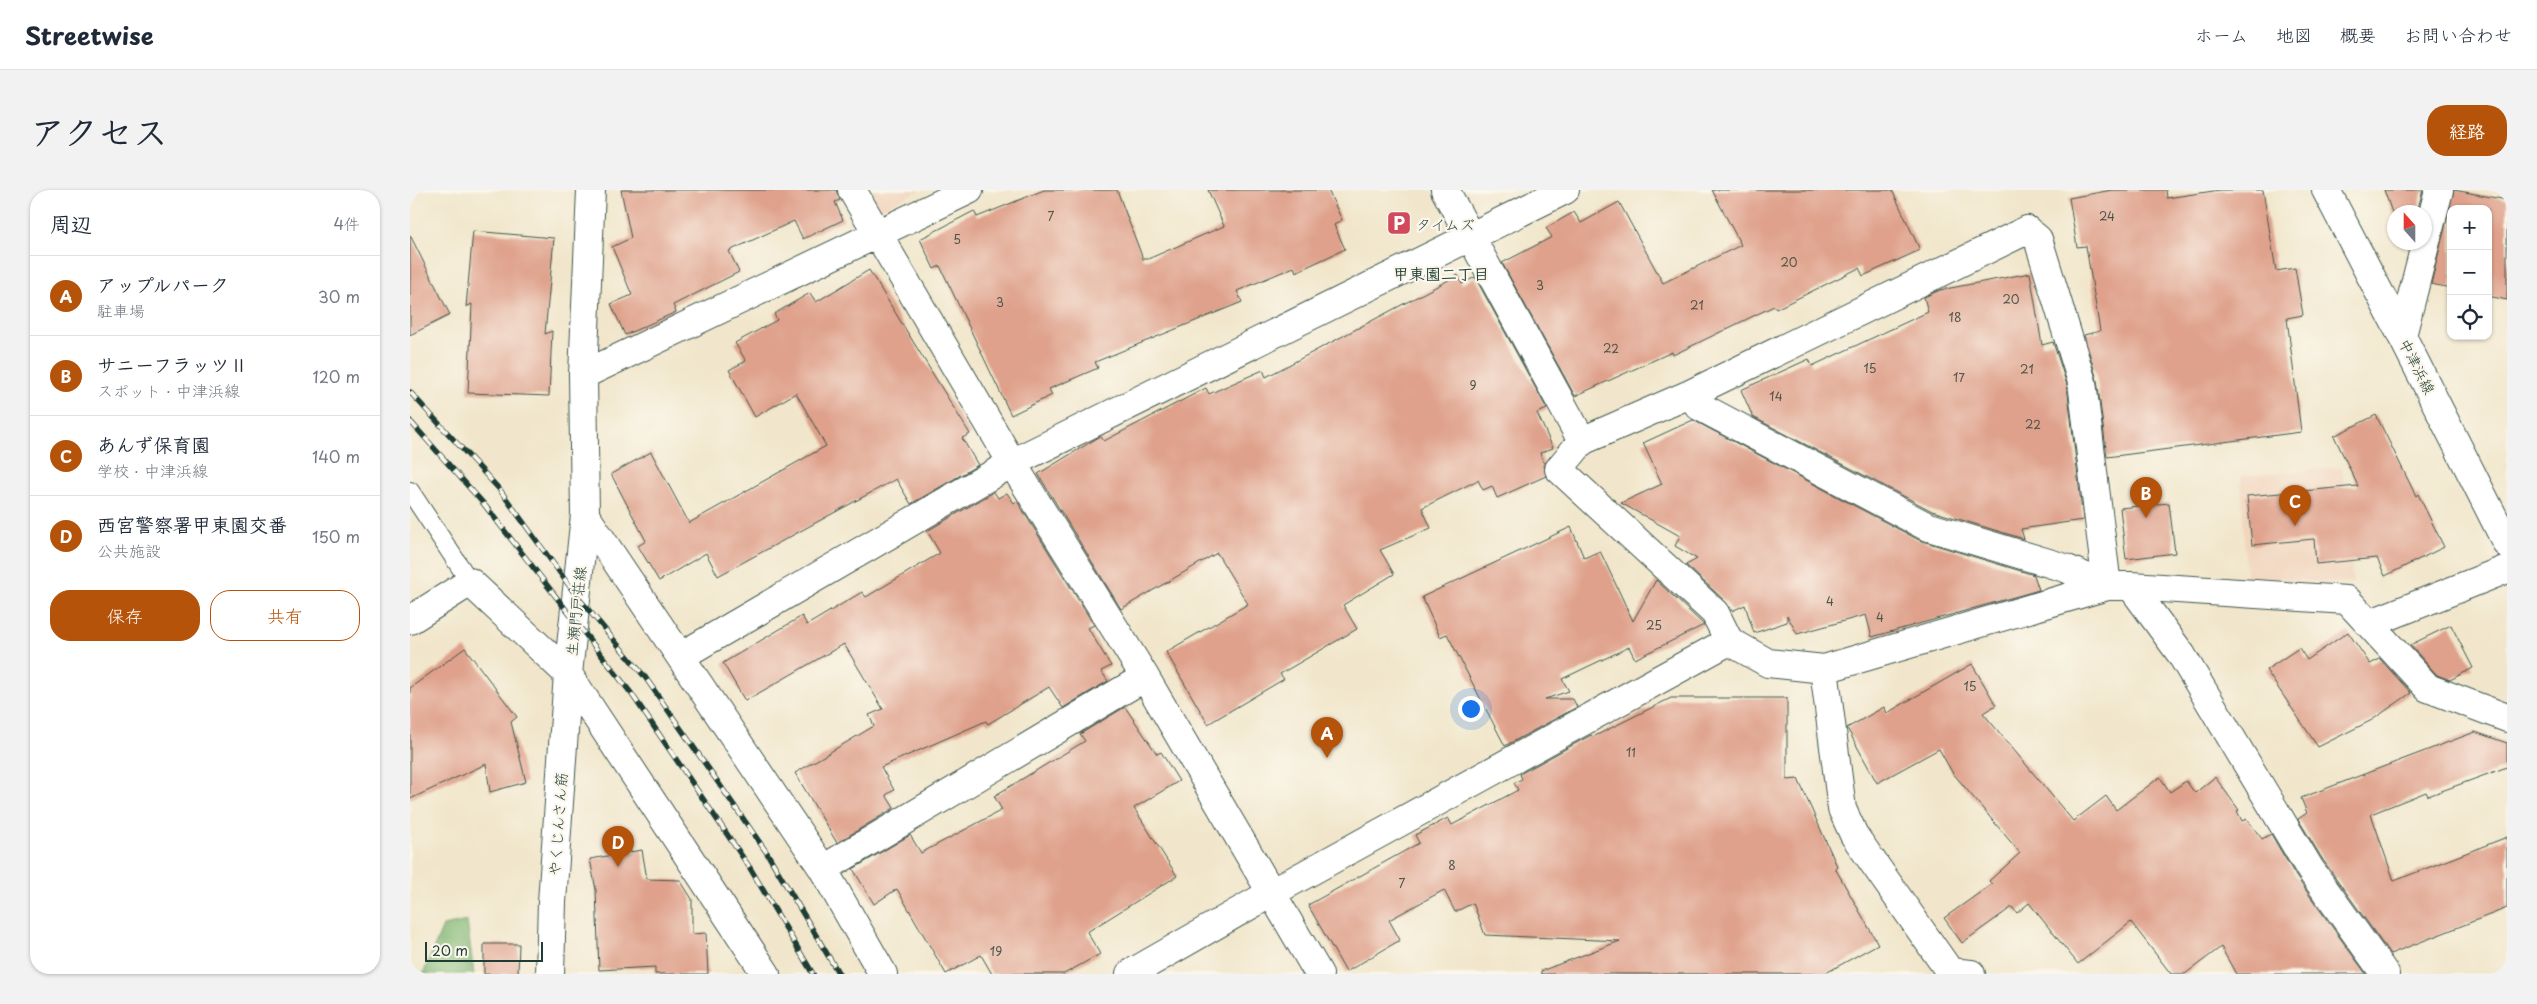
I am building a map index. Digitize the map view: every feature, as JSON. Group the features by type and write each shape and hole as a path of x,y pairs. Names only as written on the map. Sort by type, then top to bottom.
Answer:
{"street":[{"name":"生瀬門戸荘線","path":"591,190 583,375 585,515 568,674 766,974"},
{"path":"852,190 1012,463 1145,677 1320,974"},
{"path":"583,375 969,190"},
{"path":"1445,190 1582,441"},
{"path":"680,656 1012,463 1565,190"},
{"name":"中津浜線","path":"2326,190 2507,544"},
{"path":"2402,336 2439,190"},
{"path":"2119,586 1824,669 1768,663 1728,641 1715,613 1559,469 1582,441 1690,394 2027,230 2038,239 2082,382 2119,586 2181,654 2310,869 2384,974"},
{"path":"1690,394 1699,406 1926,526 2119,586 2347,600 2428,688 2507,718"},
{"path":"585,515 823,869 883,974"},
{"path":"2369,624 2507,569"},
{"path":"410,620 470,582 568,674"},
{"path":"1130,974 1273,892 1728,641"},
{"path":"1824,669 1842,809 1854,835 1955,973"},
{"name":"やくじんさん筋","path":"550,974 552,902 568,674"},
{"path":"823,869 1145,677"}],"lane":[{"path":"410,491 470,582"}],"shaded area":[{"path":"871,190 920,190 881,209"},
{"path":"2342,467 2353,584 2246,576 2241,476"}],"green space":[{"path":"467,921 474,974 423,974 443,926"}],"building":[{"path":"621,190 836,190 840,200 835,202 843,220 803,239 794,221 729,251 739,272 673,305 676,312 625,335 611,304 632,295 612,247 631,238"},
{"path":"1044,190 1117,190 1143,259 1148,259 1224,226 1208,190 1328,190 1342,220 1334,225 1345,249 1296,272 1294,267 1237,291 1242,302 1095,362 1098,368 1049,389 1052,395 1011,415 940,266 934,269 920,239 974,211 977,217"},
{"path":"1712,190 1892,190 1920,250 1863,276 1859,268 1776,309 1774,306 1673,355 1672,352 1575,396 1502,263 1552,237 1546,228 1574,212 1581,223 1619,202 1663,283 1741,245"},
{"path":"2112,190 2166,190 2167,198 2220,190 2263,190 2276,271 2295,268 2303,315 2287,318 2301,432 2107,457 2097,380 2084,335 2100,331 2086,246 2077,247 2069,198"},
{"path":"2384,190 2423,190 2419,205 2389,205"},
{"path":"2454,190 2507,200 2507,300 2492,297 2492,205 2450,205"},
{"path":"2447,219 2447,287 2431,284"},
{"path":"473,231 554,238 545,334 552,331 549,396 468,393 472,304 466,307"},
{"path":"410,235 450,315 410,335"},
{"path":"869,270 970,434 962,438 978,465 911,504 896,479 718,576 706,553 659,581 638,546 646,541 611,474 651,452 689,523 826,446 796,393 755,417 729,370 746,361 735,343 777,320 774,314 810,293 816,302"},
{"path":"2030,273 2042,345 2053,342 2067,385 2083,520 2021,529 2024,539 1932,511 1753,417 1741,390 1809,359 1812,366 1928,312 1924,297 1940,290"},
{"path":"1458,275 1462,284 1475,277 1547,409 1537,413 1553,448 1540,453 1546,476 1497,498 1492,486 1483,490 1478,480 1422,508 1431,528 1380,550 1394,574 1343,605 1357,629 1280,674 1284,679 1208,724 1166,652 1248,604 1217,553 1121,609 1038,474 1099,437 1104,441 1206,388 1209,394 1263,370 1266,377"},
{"path":"2376,415 2416,496 2418,494 2444,547 2385,576 2377,558 2316,564 2314,539 2252,545 2247,496 2358,486 2334,436"},
{"path":"1693,420 1919,540 2034,575 2039,590 1872,637 1866,615 1797,634 1787,615 1787,622 1754,633 1745,605 1732,611 1726,602 1686,565 1697,559 1675,546 1680,536 1621,503 1662,484 1643,443"},
{"path":"994,492 998,498 1007,493 1014,503 1017,501 1094,625 1088,628 1111,666 1101,671 1108,681 1063,708 1049,687 988,724 986,721 881,767 894,790 886,795 894,808 837,843 795,773 874,726 869,715 883,709 844,644 745,701 723,663 802,616 807,625 862,592 866,597 940,553 927,531"},
{"path":"2169,503 2175,553 2126,559 2120,508"},
{"path":"1571,527 1584,558 1600,551 1633,621 1656,580 1704,625 1635,659 1629,647 1562,679 1569,691 1545,699 1573,699 1577,707 1505,746 1447,634 1440,637 1422,597"},
{"path":"2451,625 2473,668 2450,680 2437,675 2410,645"},
{"path":"2348,632 2370,664 2380,659 2411,693 2372,720 2318,747 2266,670 2299,648 2307,660"},
{"path":"465,648 517,717 511,722 526,782 490,792 486,764 410,799 410,688"},
{"path":"1972,664 1996,705 1983,713 2073,821 2106,796 2116,810 2160,777 2170,792 2186,781 2195,793 2215,777 2239,810 2237,811 2242,821 2247,819 2262,839 2271,834 2297,878 2366,974 2236,974 2221,947 2185,974 2171,974 2131,922 2078,964 2029,903 2017,913 2012,907 1962,943 1944,918 1992,884 1989,881 2020,853 1952,772 1939,749 1877,783 1847,728 1884,707 1887,713"},
{"path":"1671,698 1787,698 1787,780 1798,779 1837,866 1835,868 1878,944 1824,974 1541,974 1541,971 1620,941 1485,935 1473,903 1455,912 1444,890 1389,920 1400,940 1346,972 1308,905 1419,843 1415,835 1448,818 1452,825 1518,790 1514,783 1522,779 1520,774 1591,735 1593,737"},
{"path":"1125,707 1157,754 1161,752 1179,781 1134,808 1177,876 1087,932 1100,954 1064,974 992,974 981,955 946,974 897,889 874,904 853,869 910,835 921,853 1002,810 994,796 1085,741 1080,734"},
{"path":"2475,732 2507,743 2507,767 2428,796 2426,792 2371,814 2394,881 2507,837 2507,908 2390,954 2323,860 2298,819 2307,813 2301,798"},
{"path":"642,850 647,879 680,880 692,899 692,934 706,933 708,974 655,974 655,967 599,970 596,890 590,859"},
{"path":"484,944 519,944 518,974 484,974"}],"railway":[{"path":"410,392 500,490 576,595 645,677 767,853 839,974"},
{"path":"410,421 483,503 631,693 750,868 813,974"}],"place":[{"name":"タイムズ","path":"1399,223"},
{"name":"サニーフラッツⅡ","path":"2146,518"},
{"name":"あんず保育園","path":"2295,526"},
{"name":"アップルパーク","path":"1327,758"},
{"name":"西宮警察署甲東園交番","path":"618,867"}],"district":[{"name":"甲東園二丁目","path":"1441,273"}]}
